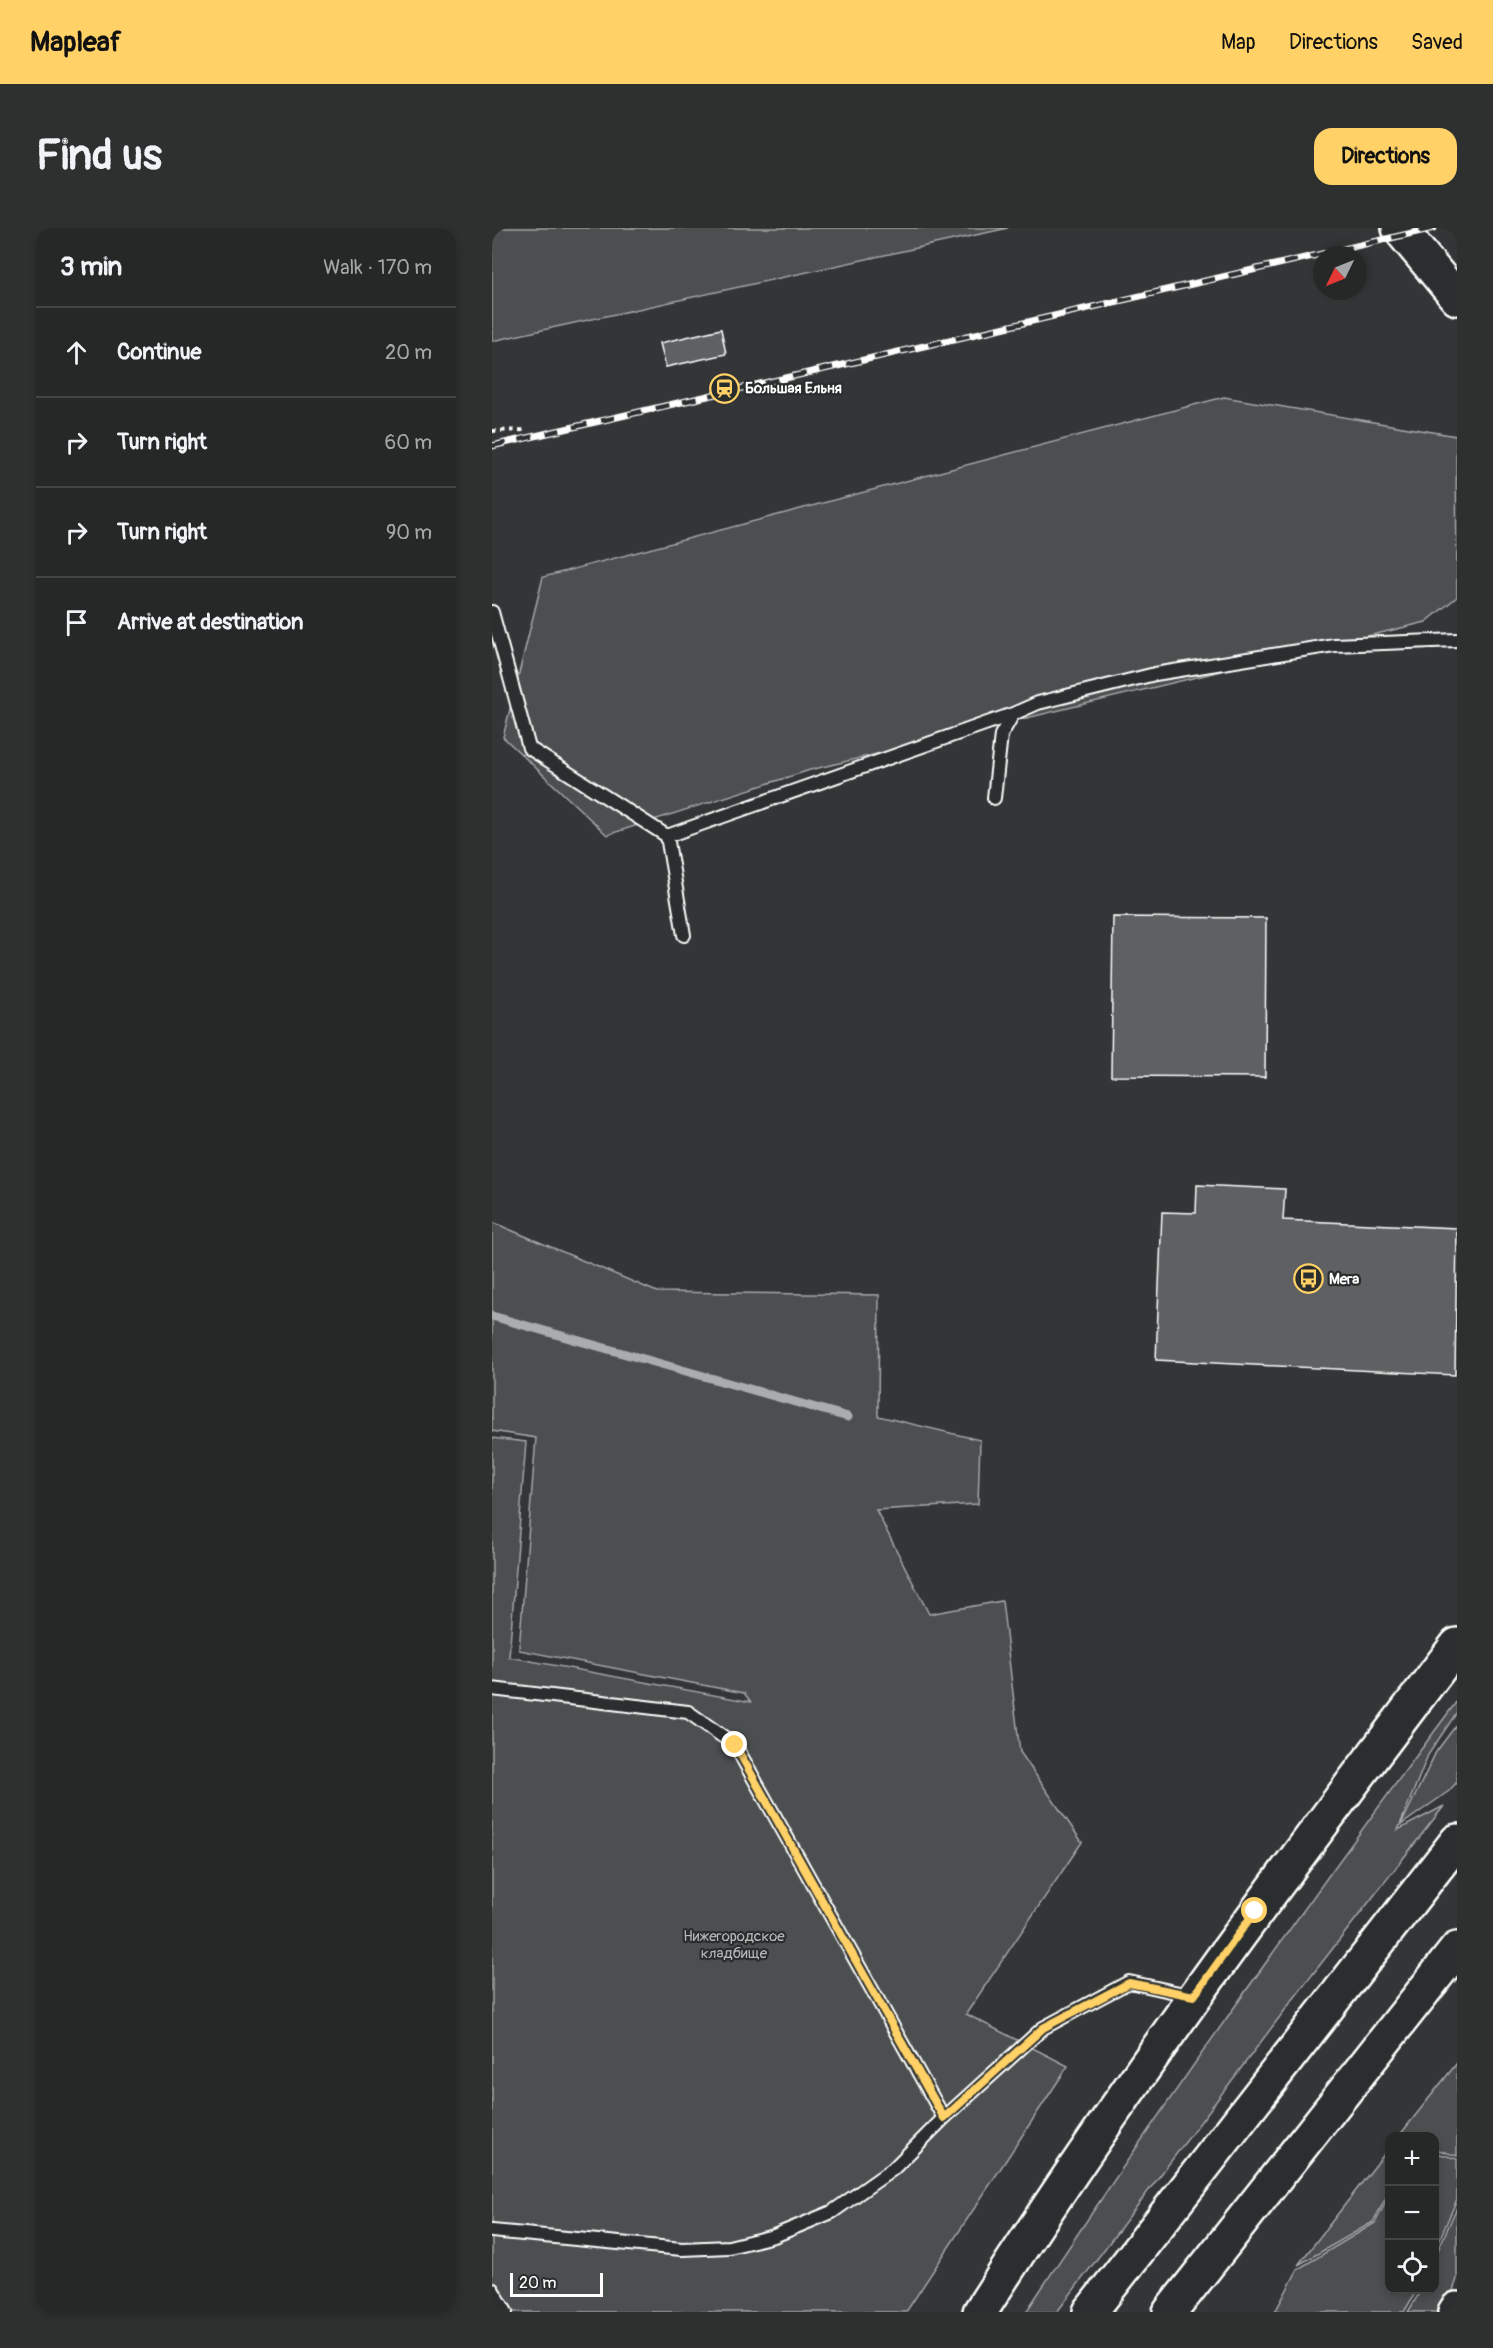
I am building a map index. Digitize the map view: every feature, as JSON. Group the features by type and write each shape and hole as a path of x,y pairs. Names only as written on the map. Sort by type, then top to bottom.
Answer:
{"main road":[{"path":"1399,228 1457,298"},
{"path":"980,2312 1140,2071 1255,1911 1457,1645"},
{"path":"1090,2312 1457,1841"},
{"path":"1170,2312 1188,2299 1457,1949"}],"lane":[{"path":"492,612 529,748 667,836 684,935"},
{"path":"667,836 1013,714 1038,703 1167,673 1334,645 1457,640"},
{"path":"994,798 1001,735 1013,714"},
{"path":"492,1689 688,1712 735,1745 944,2118"},
{"path":"492,2231 682,2249 729,2247 774,2236 832,2212 893,2169 944,2118 1043,2028 1129,1983 1194,1996"},
{"path":"492,2289 506,2312"}],"path":[{"path":"492,431 528,430"}],"green space":[{"path":"492,228 1008,228 492,341"},
{"path":"1224,397 1456,436 1457,597 1426,622 810,770 607,835 503,737 543,577"},
{"name":"Нижегородское кладбище","path":"492,1222 657,1292 879,1295 878,1416 980,1440 978,1504 876,1510 929,1614 1002,1601 1020,1752 1082,1842 966,2014 1068,2066 906,2312 492,2312 492,1438 526,1442 509,1657 751,1702 744,1693 519,1650 536,1438 492,1431"},
{"path":"1457,1701 1457,1712 1428,1755 1398,1830 1444,1806 1291,2002 1057,2312 1026,2312 1130,2156 1237,2003"},
{"path":"1457,1724 1457,1782 1449,1791 1401,1825 1436,1752"},
{"path":"1457,2063 1457,2156 1439,2150 1439,2132 1402,2132"},
{"path":"1385,2153 1385,2200 1373,2222 1298,2265"},
{"path":"1439,2154 1457,2159 1457,2199 1439,2241"},
{"path":"1385,2204 1385,2294 1415,2294 1404,2312 1275,2312 1298,2269 1375,2223"},
{"path":"1457,2207 1457,2279 1447,2309 1445,2312 1408,2312 1419,2294 1439,2294 1439,2248"}],"building":[{"path":"721,329 726,354 666,367 660,343"},
{"path":"1113,917 1266,918 1265,1077 1111,1076"},
{"name":"Мега","path":"1197,1185 1285,1189 1283,1220 1457,1228 1455,1375 1156,1360 1162,1212 1196,1213"}],"waterway":[{"path":"492,1316 848,1417"}],"railway":[{"path":"492,446 1434,228"}],"place":[{"name":"Большая Ельня","path":"724,388"},
{"name":"Мега","path":"1308,1279"}],"route":[{"path":"735,1745 944,2118 1043,2028 1129,1983 1194,1996 1255,1911"}]}
